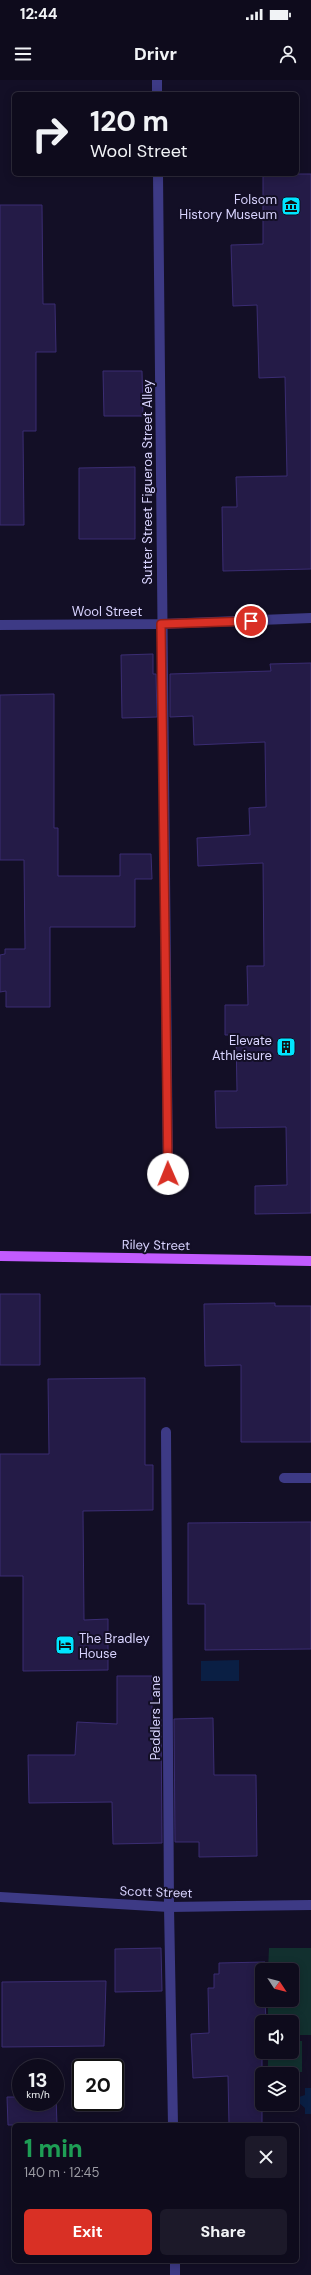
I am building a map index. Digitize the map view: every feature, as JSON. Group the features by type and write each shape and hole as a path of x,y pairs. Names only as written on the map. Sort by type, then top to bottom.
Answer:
{"main road":[{"name":"Riley Street","path":"0,1256 311,1261"}],"street":[{"path":"157,80 157,92"},
{"name":"Sutter Street Figueroa Street Alley","path":"158,176 161,624 168,1174"},
{"name":"Wool Street","path":"0,625 161,624 311,618"},
{"name":"Peddlers Lane","path":"166,1432 169,1907"},
{"path":"284,1478 311,1478"},
{"name":"Scott Street","path":"0,1897 169,1907 311,1905"},
{"path":"169,1907 173,2123"},
{"path":"175,2263 175,2275"}],"green space":[{"path":"269,1948 311,1948 311,2035 299,2035 299,2015 268,2015 268,2007 299,2007 299,1963 268,1963"},
{"path":"299,2041 302,2041 302,2072 299,2072 299,2067 268,2067 268,2059 299,2059"}],"water":[{"path":"239,1660 239,1681 201,1681 201,1661"},
{"path":"305,2088 311,2088 311,2114 305,2114 305,2108 299,2103 299,2097 305,2095"}],"building":[{"path":"299,174 311,174 311,569 223,571 222,507 237,507 236,477 287,476 285,377 259,378 257,305 233,306 231,245 263,244 263,176 299,176"},
{"path":"0,205 42,205 43,304 55,304 56,352 36,352 36,431 23,431 24,525 0,525"},
{"path":"103,371 142,371 143,416 104,416"},
{"path":"135,467 135,539 79,539 79,468"},
{"path":"153,654 153,674 156,674 157,717 122,718 121,655"},
{"path":"311,663 311,1213 255,1214 255,1186 287,1185 286,1127 216,1128 215,1091 237,1091 236,1035 225,1035 225,1005 248,1005 247,966 264,966 263,863 198,866 197,838 250,835 249,808 266,807 265,742 194,745 193,716 170,717 170,674 271,671 270,664"},
{"path":"54,694 54,828 58,828 58,876 120,876 120,854 151,854 152,879 135,879 135,927 50,927 50,1007 6,1007 6,991 0,992 0,955 5,954 5,949 25,949 24,860 0,860 0,695"},
{"path":"0,1294 40,1294 40,1365 0,1365"},
{"path":"275,1303 275,1306 311,1306 311,1442 241,1442 241,1365 205,1366 204,1304"},
{"path":"145,1378 145,1465 153,1465 153,1510 83,1511 84,1620 108,1619 108,1670 23,1671 23,1576 0,1576 0,1454 49,1454 48,1379"},
{"path":"311,1522 311,1649 205,1650 205,1604 188,1604 188,1523"},
{"path":"117,1676 152,1676 152,1719 161,1719 162,1843 113,1844 112,1802 29,1803 28,1755 75,1755 77,1722 117,1724"},
{"path":"213,1718 214,1775 256,1775 257,1856 199,1857 199,1842 175,1842 174,1719"},
{"path":"161,1948 162,1991 115,1992 115,1949"},
{"path":"265,1962 255,1963 255,2007 265,2007 266,2015 255,2015 255,2059 262,2059 262,2067 255,2067 255,2111 262,2111 262,2123 229,2123 228,2076 193,2078 191,2034 209,2033 208,1988 214,1988 214,1974 219,1974 219,1963"},
{"path":"106,1981 104,2046 2,2047 2,1982"},
{"path":"7,2097 12,2097 12,2111 57,2111 57,2123 12,2123 12,2125 8,2125"}],"place":[{"name":"Folsom History Museum","path":"291,206"},
{"name":"Elevate Athleisure","path":"286,1047"},
{"name":"The Bradley House","path":"65,1645"}],"route":[{"path":"168,1174 161,624 251,621"}]}
